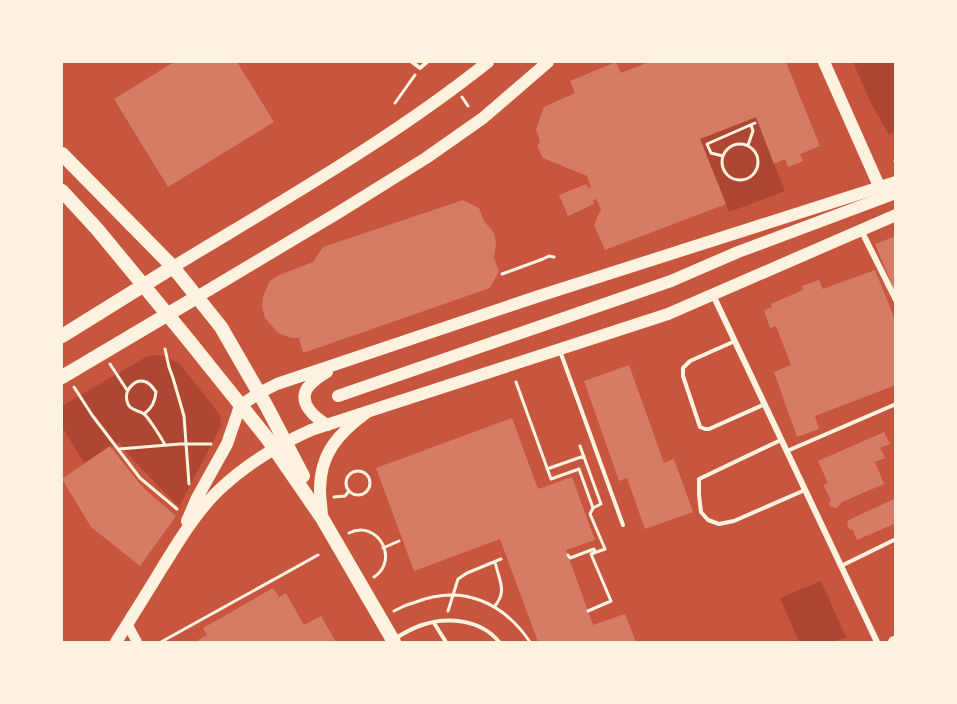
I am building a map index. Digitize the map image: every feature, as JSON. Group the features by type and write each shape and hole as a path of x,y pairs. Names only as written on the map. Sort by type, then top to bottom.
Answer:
{"highway":[{"path":"62,154 173,267 221,327 259,393 280,446 393,641"},
{"path":"62,191 144,285 240,406 280,446"},
{"path":"62,336 173,267"},
{"path":"64,375 197,297"}],"main road":[{"path":"173,267 314,182 441,98 488,62"},
{"path":"197,297 426,158 483,118 548,62"},
{"path":"824,62 886,193"},
{"path":"338,396 670,281 886,193 896,182"},
{"path":"177,544 197,498 227,444 240,406 277,384 565,288 886,193"},
{"path":"116,642 177,544 204,506 218,491 248,467 280,446 311,430 668,314 896,215"},
{"path":"328,425 309,411 305,400 306,390 310,384 335,366"},
{"path":"322,518 320,490 325,460 337,438 366,413"}],"street":[{"path":"861,230 896,300"},
{"path":"713,295 877,642"},
{"path":"127,624 136,642"}],"lane":[{"path":"412,62 420,68 427,62"},
{"path":"735,340 690,361 683,368 682,376 700,427 709,429 765,404"},
{"path":"560,350 623,525"},
{"path":"787,451 896,404"},
{"path":"781,440 699,479 702,512 708,520 719,524 734,521 805,490"},
{"path":"841,567 896,539"},
{"path":"393,641 420,625 459,621 492,633 499,642"},
{"path":"433,622 446,642"}],"path":[{"path":"395,103 420,68"},
{"path":"461,96 468,106"},
{"path":"723,156 711,153 707,144 755,123"},
{"path":"748,145 753,131 750,125"},
{"path":"739,143 748,145 755,151 758,162 754,173 745,180 733,179 724,171 723,156 733,145 739,143"},
{"path":"502,274 549,256 554,257"},
{"path":"165,349 184,416 189,485"},
{"path":"102,352 127,390"},
{"path":"64,375 141,478 181,512"},
{"path":"144,414 155,400 156,392 145,381 132,385 127,390 126,398 131,409 144,414 165,445"},
{"path":"516,382 551,479 579,469 593,508"},
{"path":"118,448 215,444"},
{"path":"580,446 601,504 593,508 590,514 604,549 591,554 610,601 588,611"},
{"path":"547,469 584,456"},
{"path":"355,471 366,474 370,481 369,488 363,494 356,495 349,491 346,483 348,476 355,471"},
{"path":"332,497 345,496 349,491"},
{"path":"349,533 362,529 368,531 375,535 383,548 386,558 384,566 381,572 374,577"},
{"path":"383,548 399,541"},
{"path":"568,555 570,558 594,549 595,552"},
{"path":"161,642 318,555"},
{"path":"448,611 458,579 466,573 501,560"},
{"path":"494,607 502,597 495,562"},
{"path":"394,611 430,597 453,594 475,598 494,607 512,620 530,642"}],"shaded area":[{"path":"853,62 895,62 895,131 889,135 870,101"},
{"path":"756,117 785,191 729,212 700,139"},
{"path":"157,355 168,357 180,364 220,415 221,426 179,507 135,462 119,442 84,463 62,427 62,406 146,357"},
{"path":"821,581 846,637 834,642 799,642 780,598"}],"building":[{"path":"174,62 237,62 274,122 168,187 114,99"},
{"path":"616,62 621,73 649,62 786,62 820,146 800,154 803,161 788,167 785,159 774,164 756,117 700,139 726,204 605,250 594,225 601,209 596,199 593,200 594,204 568,216 559,195 586,184 588,188 591,187 587,176 543,158 537,146 540,142 536,129 544,107 575,93 570,81"},
{"path":"463,200 479,208 484,221 494,233 496,243 494,258 499,271 490,288 303,353 299,338 291,338 278,333 265,318 262,307 263,296 270,281 313,262 323,247"},
{"path":"896,236 896,292 895,292 875,244"},
{"path":"875,270 896,322 896,385 815,416 819,429 797,437 774,372 791,365 776,326 770,328 764,310 772,307 771,304 803,290 802,286 819,280 823,289"},
{"path":"629,365 664,463 674,459 693,512 645,529 627,478 619,481 584,381"},
{"path":"512,418 538,489 572,477 595,540 566,550 593,625 625,614 636,642 538,642 500,539 414,571 376,468"},
{"path":"884,432 890,444 880,448 885,458 875,462 884,484 842,502 837,508 831,507 829,504 831,500 823,485 828,483 818,461"},
{"path":"110,446 139,483 176,516 140,566 91,527 62,479"},
{"path":"896,498 896,523 857,540 853,530 847,526 848,521"},
{"path":"273,588 279,597 286,593 304,625 321,616 336,642 199,642 198,640 207,635 203,628"}]}
